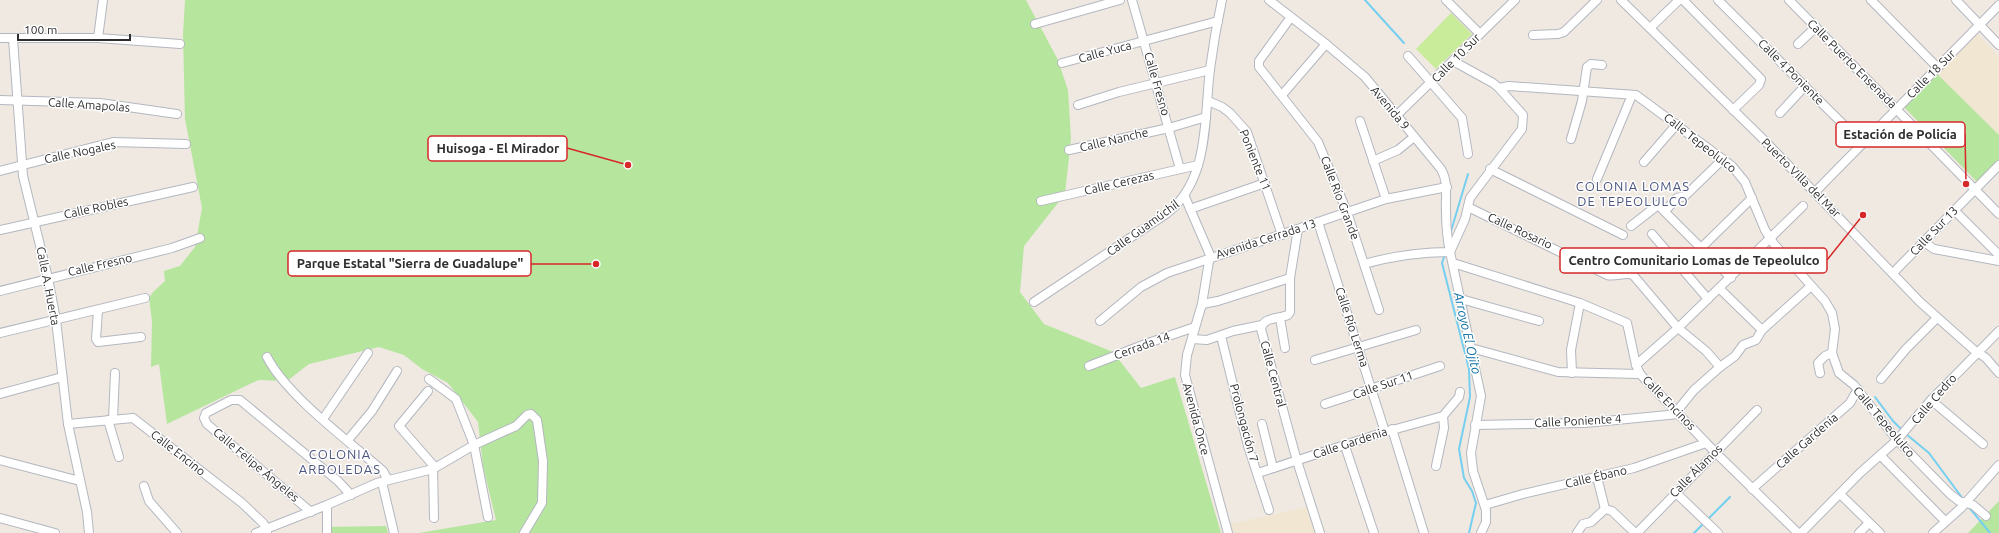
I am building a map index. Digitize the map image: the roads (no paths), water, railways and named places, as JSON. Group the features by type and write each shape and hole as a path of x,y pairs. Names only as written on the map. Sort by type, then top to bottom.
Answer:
{"street":[{"path":"98,38 102,0"},
{"path":"1035,24 1120,0"},
{"name":"Calle Fresno","path":"1132,0 1158,84 1180,169"},
{"name":"Calle Guamúchil","path":"1034,302 1166,214 1185,197 1198,165 1208,102 1210,70 1222,0"},
{"name":"Avenida 9","path":"1269,0 1326,44 1364,77 1441,169 1445,176 1447,187 1446,230 1481,396 1471,460 1485,505 1488,533"},
{"path":"1446,0 1480,34"},
{"name":"Calle 10 Sur","path":"1396,116 1515,0"},
{"path":"1533,35 1558,34 1564,32 1597,0"},
{"name":"Puerto Villa del Mar","path":"1621,0 1815,192 1937,318 1999,373"},
{"path":"1650,28 1679,0"},
{"path":"1683,0 1761,79 1759,85 1733,110"},
{"name":"Calle 4 Poniente","path":"1718,0 1863,144"},
{"name":"Calle Puerto Ensenada","path":"1789,0 1999,214"},
{"path":"1871,0 1938,68"},
{"path":"1956,0 1999,45"},
{"name":"Calle 18 Sur","path":"1815,192 1999,5"},
{"name":"Calle Río Grande","path":"1291,16 1259,65 1318,142 1347,212 1379,310"},
{"name":"Calle Yuca","path":"1062,63 1218,20"},
{"path":"1798,44 1816,27"},
{"path":"0,38 98,38 180,44"},
{"name":"Calle A. Huerta","path":"13,39 16,102 23,176 48,278 56,320 68,424 87,512 89,533"},
{"path":"1282,95 1326,44"},
{"path":"1408,56 1462,118 1468,154"},
{"path":"1364,264 1398,255 1423,252 1450,252 1465,219 1470,198 1490,169 1519,134 1524,122 1521,112 1493,83 1453,61"},
{"path":"1571,139 1584,91 1586,67 1591,64 1602,65"},
{"path":"1078,105 1118,92 1158,84 1210,70"},
{"path":"1499,88 1509,86 1584,91 1616,95 1632,94 1597,179"},
{"path":"1780,113 1805,86"},
{"name":"Calle Tepeolulco","path":"1632,94 1641,98 1723,158 1742,176 1771,239 1832,313 1835,329 1832,353 1839,373 1859,390 1897,440 1950,494 1959,501 1973,505 1986,516"},
{"name":"Calle Amapolas","path":"0,100 16,102 100,103 177,114"},
{"name":"Poniente 11","path":"1208,102 1222,107 1242,126 1250,140 1282,235"},
{"name":"Calle Nanche","path":"1069,150 1169,128 1206,117"},
{"path":"1360,121 1386,199"},
{"path":"1644,162 1677,124"},
{"path":"1373,161 1398,150 1414,137"},
{"name":"Calle Nogales","path":"0,171 113,142 186,144"},
{"path":"1665,211 1677,198 1683,197 1723,158"},
{"name":"Calle Cerezas","path":"1041,201 1198,165"},
{"name":"Calle Sur 13","path":"1894,273 1999,165"},
{"path":"1490,169 1624,235"},
{"path":"1190,209 1265,183"},
{"name":"Calle Robles","path":"0,230 34,221 193,187"},
{"name":"Avenida Cerrada 13","path":"1100,321 1150,281 1167,273 1386,199 1447,187"},
{"path":"1185,197 1210,252 1210,258"},
{"path":"1700,248 1752,198"},
{"path":"1631,226 1657,205 1665,211 1731,278"},
{"name":"Calle Rosario","path":"1468,206 1608,275 1615,277 1629,274 1633,276 1678,328 1706,351 1720,367"},
{"path":"1636,365 1678,328 1708,298 1720,289 1803,206"},
{"path":"1954,210 1999,255"},
{"name":"Calle Río Lerma","path":"1318,222 1372,388 1424,533"},
{"path":"1285,348 1280,318 1288,315 1290,312 1290,278 1298,229"},
{"path":"1652,234 1708,298"},
{"name":"Calle Fresno","path":"0,291 172,248 200,238"},
{"path":"1924,242 1934,249 1999,261"},
{"name":"Avenida Once","path":"1210,258 1202,304 1185,366 1186,382 1228,533"},
{"name":"Calle Encinos","path":"1453,263 1580,303 1627,323 1636,365 1640,374 1706,443 1798,533"},
{"path":"1202,304 1218,301 1290,278"},
{"path":"1678,412 1694,390 1735,356 1743,345 1756,340 1762,330 1811,286"},
{"path":"1720,289 1762,330"},
{"path":"0,333 145,298"},
{"path":"1461,299 1539,321"},
{"path":"1572,373 1571,350 1580,303"},
{"path":"98,310 96,339 98,342 141,338"},
{"name":"Calle Central","path":"1280,318 1265,321 1261,329 1297,461 1320,533"},
{"path":"1881,379 1906,349 1937,318"},
{"path":"1192,339 1207,340 1262,325"},
{"name":"Cerrada 14","path":"1089,366 1195,327"},
{"path":"1315,360 1416,330"},
{"name":"Calle Cedro","path":"1801,533 1897,440 1931,400 1999,331"},
{"name":"Prolongación 7","path":"1221,336 1248,446 1269,510"},
{"path":"1471,348 1546,370 1572,373 1640,374"},
{"path":"323,418 368,353"},
{"path":"1820,373 1818,362 1825,356 1832,353"},
{"path":"267,357 273,368 285,383 383,471 394,532"},
{"name":"Calle Sur 11","path":"1325,404 1440,366"},
{"path":"348,440 372,411 397,371"},
{"path":"115,373 111,419 119,457"},
{"path":"0,394 62,377"},
{"path":"429,379 456,399 474,445 488,517"},
{"name":"Calle Gardenía","path":"1752,489 1850,403 1859,390"},
{"path":"428,391 398,426 429,459 433,469 434,518"},
{"path":"1436,466 1444,428 1443,416 1459,397 1460,392"},
{"name":"Calle Felipe Ángeles","path":"311,512 207,424 204,416 208,411 237,399 338,480 351,495"},
{"path":"1931,400 1983,444"},
{"name":"Calle Álamos","path":"1636,533 1757,410"},
{"name":"Calle Poniente 4","path":"1476,424 1585,422 1678,412"},
{"path":"256,533 267,531 385,481 433,469 474,445 516,426 529,414 534,416 537,420 543,465 542,503 524,533"},
{"name":"Calle Gardenia","path":"1258,473 1345,446 1388,430 1443,416"},
{"name":"Calle Encino","path":"68,424 111,419 133,418 138,420 161,441 242,503 257,516 267,531"},
{"path":"1262,424 1274,468"},
{"name":"Calle Ébano","path":"1485,505 1523,494 1646,465 1706,443"},
{"path":"1345,446 1374,533"},
{"path":"1880,456 1945,522"},
{"path":"0,460 80,481"},
{"path":"1933,533 1965,503 1999,465"},
{"path":"1597,477 1604,509"},
{"path":"144,486 149,501 177,533"},
{"path":"1675,492 1718,533"},
{"path":"1840,494 1880,533"},
{"path":"327,505 327,533"},
{"path":"1577,533 1583,524 1591,522 1604,509"},
{"path":"1604,509 1612,511 1636,533"},
{"path":"0,518 54,533"},
{"path":"1481,533 1486,522"},
{"path":"1859,533 1870,523"}],"waterway":[{"path":"1365,0 1404,43"},
{"name":"Arroyo El Ojito","path":"1451,231 1468,174"},
{"name":"Arroyo El Ojito","path":"1445,254 1442,263 1469,369 1470,397 1459,449 1464,478 1472,491 1476,503 1469,533"},
{"path":"1875,397 1893,421 1903,431"},
{"path":"1906,434 1929,453 1963,499"},
{"name":"Arroyo El Ojito","path":"1707,520 1730,497"},
{"path":"1968,506 1990,533"},
{"name":"Arroyo El Ojito","path":"1694,533 1704,523"}],"place":[{"name":"Huisoga - El Mirador","path":"628,165"},
{"name":"Estación de Policía","path":"1966,184"},
{"name":"Centro Comunitario Lomas de Tepeolulco","path":"1863,215"},
{"name":"Parque Estatal \"Sierra de Guadalupe\"","path":"596,264"}],"district":[{"name":"COLONIA LOMAS DE TEPEOLULCO","path":"1633,194"},
{"name":"COLONIA ARBOLEDAS","path":"340,462"}]}
